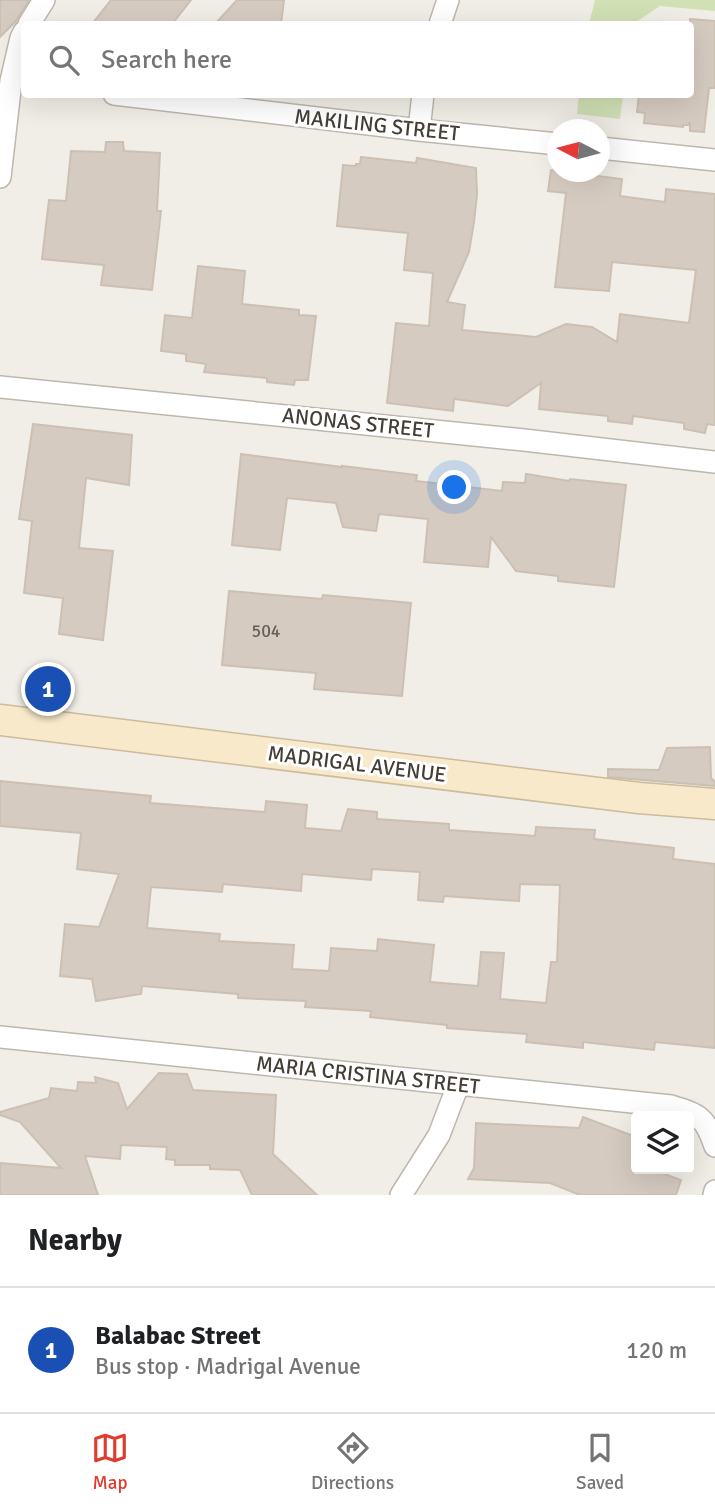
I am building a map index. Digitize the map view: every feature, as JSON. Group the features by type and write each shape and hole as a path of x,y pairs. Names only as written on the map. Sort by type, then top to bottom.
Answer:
{"street":[{"path":"31,21 44,0"},
{"path":"441,21 448,0"},
{"path":"0,177 12,80 21,38"},
{"name":"MAKILING STREET","path":"148,98 547,143"},
{"path":"419,130 423,98"},
{"path":"610,149 715,160"},
{"name":"ANONAS STREET","path":"0,387 715,462"},
{"name":"MADRIGAL AVENUE","path":"0,720 625,797 715,804"},
{"name":"MARIA CRISTINA STREET","path":"0,1037 671,1106 697,1114 709,1129 715,1146"},
{"path":"401,1195 439,1135 458,1085"}],"green space":[{"path":"595,0 715,0 715,11 660,6 638,21 590,21"},
{"path":"579,98 623,98 620,119 577,114"}],"building":[{"path":"0,0 29,0 16,21 0,37"},
{"path":"111,0 191,0 174,21 94,21"},
{"path":"237,0 284,0 281,21 218,21"},
{"path":"690,19 715,21 715,88 709,88 704,132 690,131 690,123 683,127 644,123 645,113 637,112 639,98 694,98 694,21"},
{"path":"106,142 123,142 124,151 160,153 157,211 161,211 152,290 101,285 104,265 42,259 49,200 66,201 71,151 105,152"},
{"path":"361,157 416,163 417,158 476,168 477,194 469,252 447,302 465,305 462,330 536,337 566,324 592,327 617,342 620,314 689,323 696,270 612,262 609,291 555,287 566,193 548,191 549,182 610,182 610,177 622,179 620,196 665,202 666,189 715,194 715,425 707,424 705,433 684,429 684,423 633,416 632,424 608,421 608,416 539,409 541,383 508,406 454,399 453,411 387,403 396,323 429,326 433,273 404,270 408,233 337,226 343,165 360,164"},
{"path":"198,266 245,271 242,304 299,310 299,315 316,316 308,380 295,380 294,385 267,382 267,378 204,372 206,364 186,361 186,354 161,351 165,315 192,318"},
{"path":"33,424 132,435 129,485 86,478 79,548 113,551 103,640 59,634 63,598 24,593 32,521 19,519"},
{"path":"241,454 417,475 416,481 502,491 503,482 525,483 526,474 569,481 626,485 614,587 558,581 558,576 516,571 491,537 488,567 424,562 428,519 379,514 376,531 343,527 336,503 287,498 280,550 232,545"},
{"path":"229,591 322,599 323,595 411,603 402,696 314,689 316,673 222,665"},
{"path":"710,747 711,778 715,786 608,777 608,769 659,770 667,748"},
{"path":"0,781 151,796 150,803 265,812 266,801 307,805 305,828 341,831 348,809 377,812 377,819 449,824 449,830 535,836 536,827 595,830 594,839 674,848 673,859 715,864 715,1048 655,1042 654,1050 583,1042 583,1048 526,1042 527,1034 447,1028 447,1025 370,1017 371,1011 305,1007 306,1001 238,998 238,994 142,986 141,994 96,1001 92,979 60,976 65,924 99,927 119,874 77,869 81,833 0,826","holes":["372,869 420,872 418,900 443,902 444,896 519,901 520,884 560,885 557,962 551,962 546,1003 500,999 504,953 481,952 478,986 430,982 434,945 378,939 377,951 331,948 329,971 292,969 294,945 219,941 220,934 147,928 151,887 222,892 223,884 301,891 302,874 371,880"]},
{"path":"159,1073 187,1074 193,1090 276,1095 273,1154 317,1195 252,1195 240,1170 210,1169 210,1165 175,1165 175,1160 166,1159 167,1147 121,1145 120,1159 85,1156 98,1195 0,1195 0,1163 61,1168 20,1122 0,1115 0,1112 49,1098 51,1088 77,1091 78,1082 96,1083 95,1077 118,1083 127,1109"},
{"path":"583,1117 631,1135 631,1174 665,1174 681,1180 676,1195 580,1195 550,1183 468,1179 474,1168 476,1123 579,1128"}],"place":[{"name":"Balabac Street","path":"48,689"}]}
